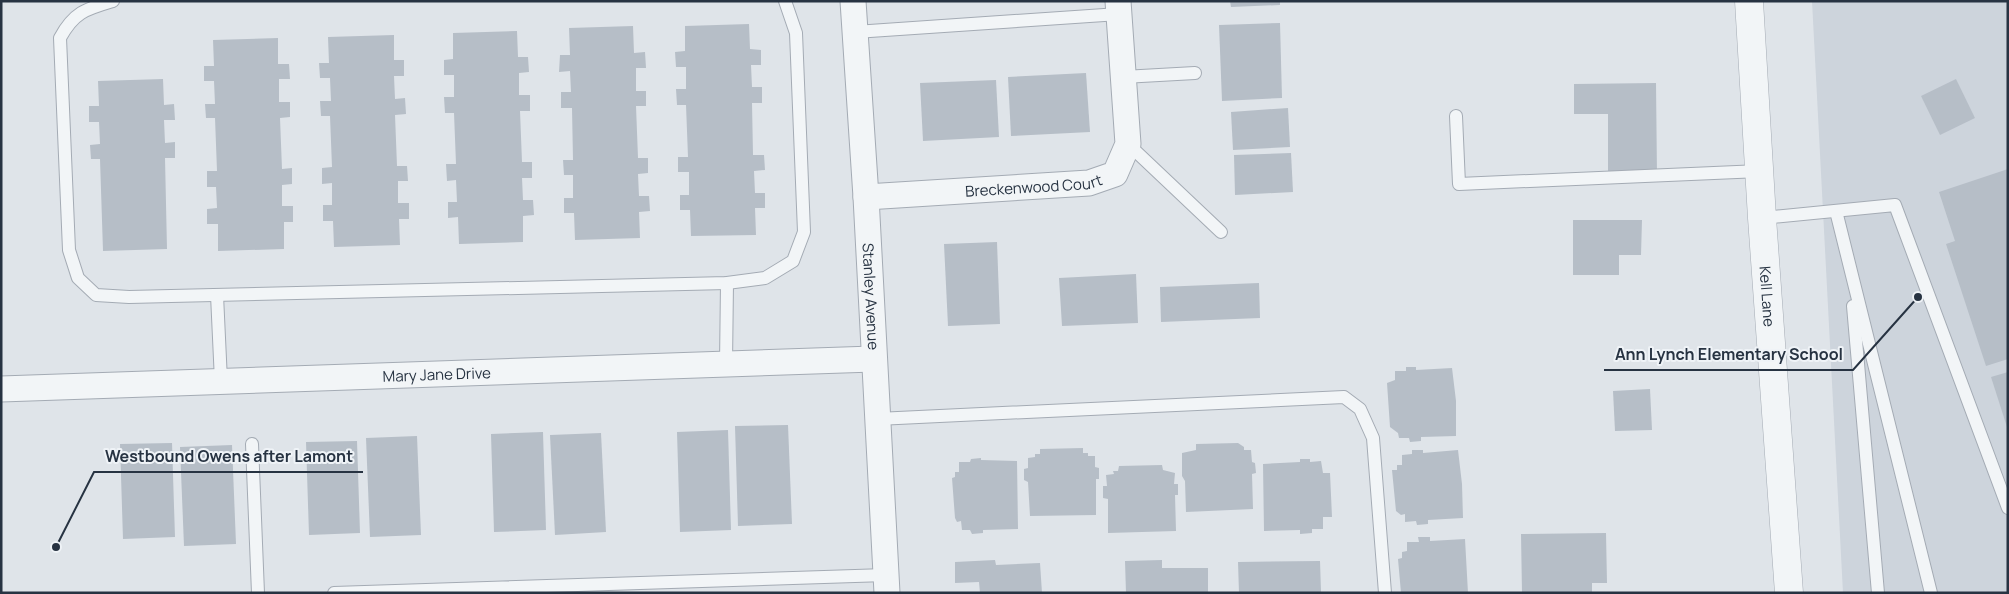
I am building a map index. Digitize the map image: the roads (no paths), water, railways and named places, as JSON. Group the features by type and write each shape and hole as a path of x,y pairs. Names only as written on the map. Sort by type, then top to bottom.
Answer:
{"street":[{"name":"Stanley Avenue","path":"853,1 866,197 873,359 887,584"},
{"name":"Kell Lane","path":"1749,1 1762,218 1789,593"},
{"name":"Breckenwood Court","path":"866,197 1089,183 1115,174 1128,144 1118,8"},
{"name":"Mary Jane Drive","path":"1,389 873,359"}],"lane":[{"path":"113,1 86,10 68,22 60,38 69,250 78,278 96,294 129,297 728,283 765,278 793,261 804,232 796,33 785,1"},
{"path":"855,32 1118,8"},
{"path":"1123,77 1195,73"},
{"path":"1456,116 1459,184 1760,170"},
{"path":"1128,144 1221,232"},
{"path":"1762,218 1895,205 2008,508"},
{"path":"1836,211 1930,593"},
{"path":"1849,266 1878,593"},
{"path":"726,364 728,283"},
{"path":"217,295 221,381"},
{"path":"877,419 1344,396 1360,409 1373,438 1384,593"},
{"path":"252,444 258,593"},
{"path":"334,593 887,584"}],"place":[{"name":"Ann Lynch Elementary School","path":"1918,297"},
{"name":"Westbound Owens after Lamont","path":"56,547"}]}
